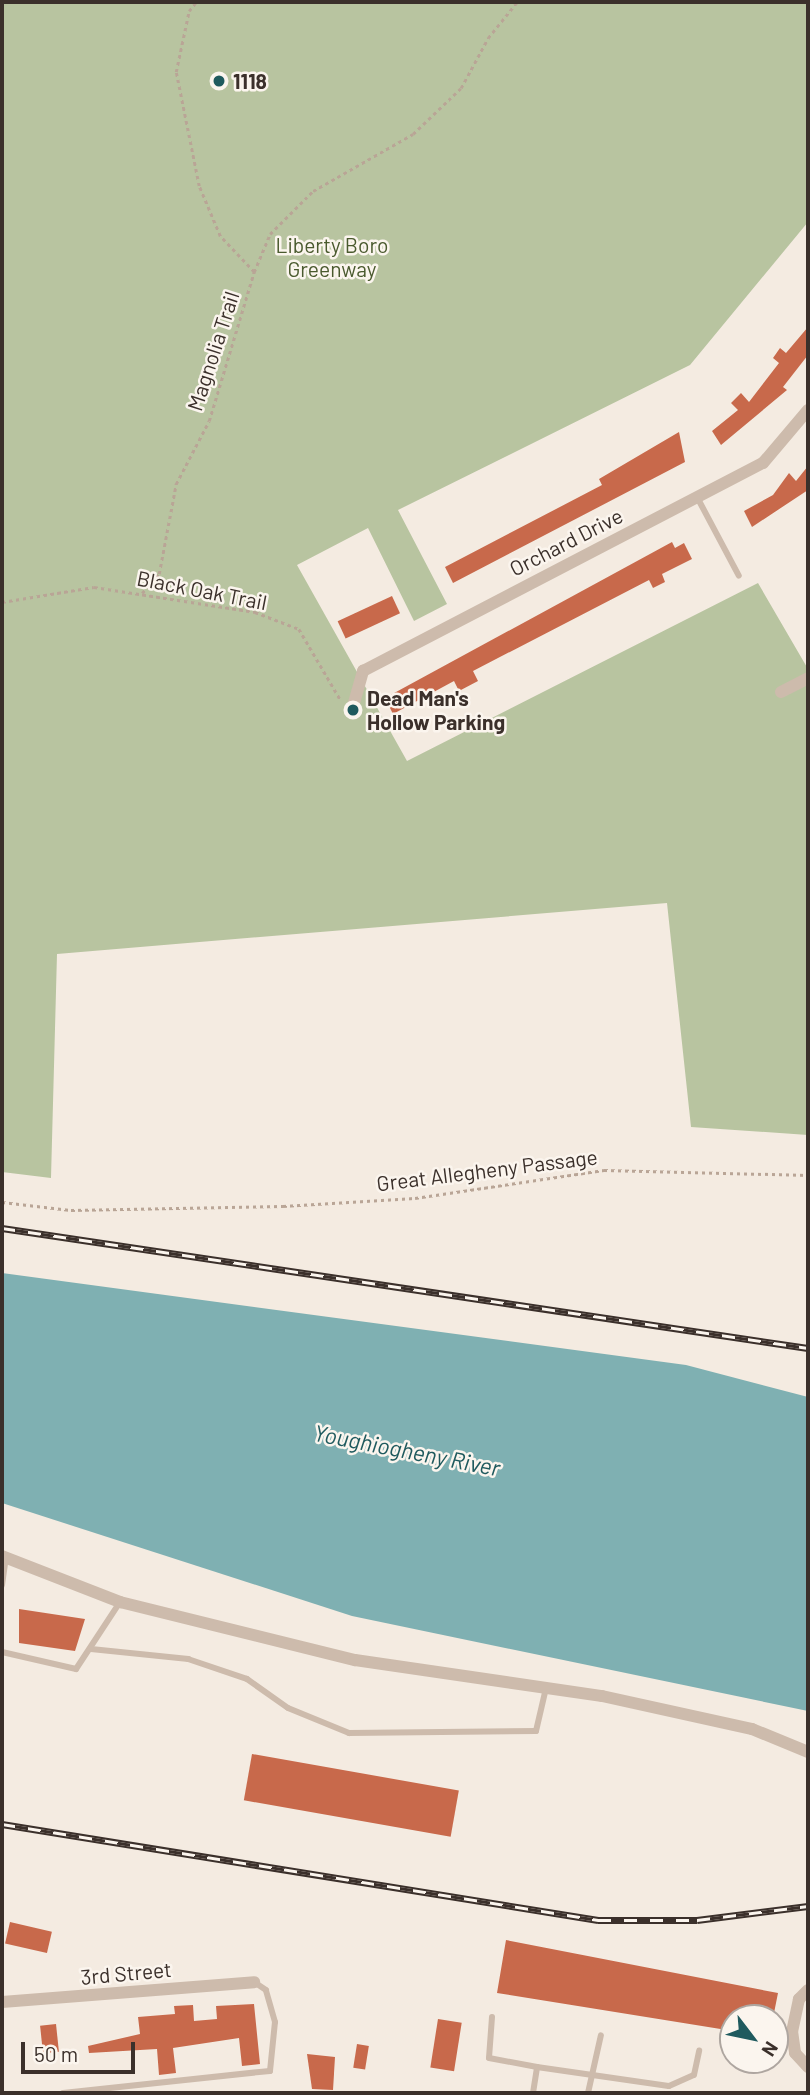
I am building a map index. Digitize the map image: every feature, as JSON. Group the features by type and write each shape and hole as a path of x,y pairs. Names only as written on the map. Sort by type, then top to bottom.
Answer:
{"street":[{"name":"Orchard Drive","path":"352,710 363,671 763,463 808,410"},
{"path":"781,692 808,678"},
{"path":"4,1557 120,1602 355,1660 546,1688 752,1730 808,1752"},
{"name":"3rd Street","path":"2,2002 254,1982"},
{"path":"808,1990 799,1999 792,2031 795,2053 808,2067"}],"lane":[{"path":"697,497 739,576"},
{"path":"2,1585 4,1557"},
{"path":"2,1652 76,1669 120,1602"},
{"path":"91,1649 188,1658 247,1679 288,1708 349,1733 536,1731 546,1688"},
{"path":"63,2093 270,2071 275,2022 266,1990 254,1982"},
{"path":"492,2017 489,2058 537,2067 668,2086 694,2075 699,2051"},
{"path":"588,2093 601,2035"},
{"path":"533,2093 537,2067"}],"path":[{"name":"Magnolia Trail","path":"142,593 159,574 176,484 209,421 254,272 220,236 199,186 176,72 188,11 196,2"},
{"path":"254,272 270,234 313,191 413,134 461,89 488,38 517,2"},
{"name":"Black Oak Trail","path":"2,602 94,587 255,612 299,629 352,710"},
{"name":"Great Allegheny Passage","path":"2,1202 71,1210 284,1206 415,1198 604,1170 808,1175"}],"green space":[{"name":"Liberty Boro Greenway","path":"2,2 808,2 808,222 690,365 398,510 447,604 414,621 368,528 297,565 407,761 758,583 808,669 808,1135 691,1127 667,903 57,954 51,1178 2,1172"}],"water":[{"name":"Youghiogheny River","path":"2,1273 686,1365 808,1397 808,1711 352,1616 2,1503"}],"building":[{"path":"808,327 808,355 783,387 787,390 721,445 712,431 738,410 731,403 741,393 749,402 779,363 773,358 780,348 786,353"},
{"path":"679,432 685,462 453,583 445,567 602,485 599,479"},
{"path":"808,466 808,490 752,527 744,511 773,495 789,473 796,481"},
{"path":"672,542 675,548 684,543 692,559 662,574 665,582 653,588 649,580 473,671 478,681 459,691 454,681 393,714 385,698"},
{"path":"392,596 400,613 346,639 338,621"},
{"path":"19,1609 85,1619 75,1651 19,1643"},
{"path":"252,1754 459,1790 451,1837 244,1800"},
{"path":"10,1922 52,1932 47,1953 5,1943"},
{"path":"506,1940 778,1993 776,2004 719,2004 719,2029 497,1993"},
{"path":"254,2004 260,2064 242,2066 239,2038 173,2048 176,2073 159,2075 157,2049 89,2053 88,2046 140,2034 138,2017 175,2014 174,2006 193,2005 194,2021 217,2019 216,2006"},
{"path":"438,2019 462,2023 454,2071 430,2067"},
{"path":"56,2024 59,2052 43,2054 40,2026"},
{"path":"357,2044 369,2046 365,2070 353,2068"},
{"path":"307,2054 335,2057 333,2090 312,2089"}],"railway":[{"path":"2,1228 808,1348"},
{"path":"2,1824 598,1920 697,1920 808,1906"}],"place":[{"name":"1118","path":"219,81"},
{"name":"Dead Man's Hollow Parking","path":"353,710"}]}
